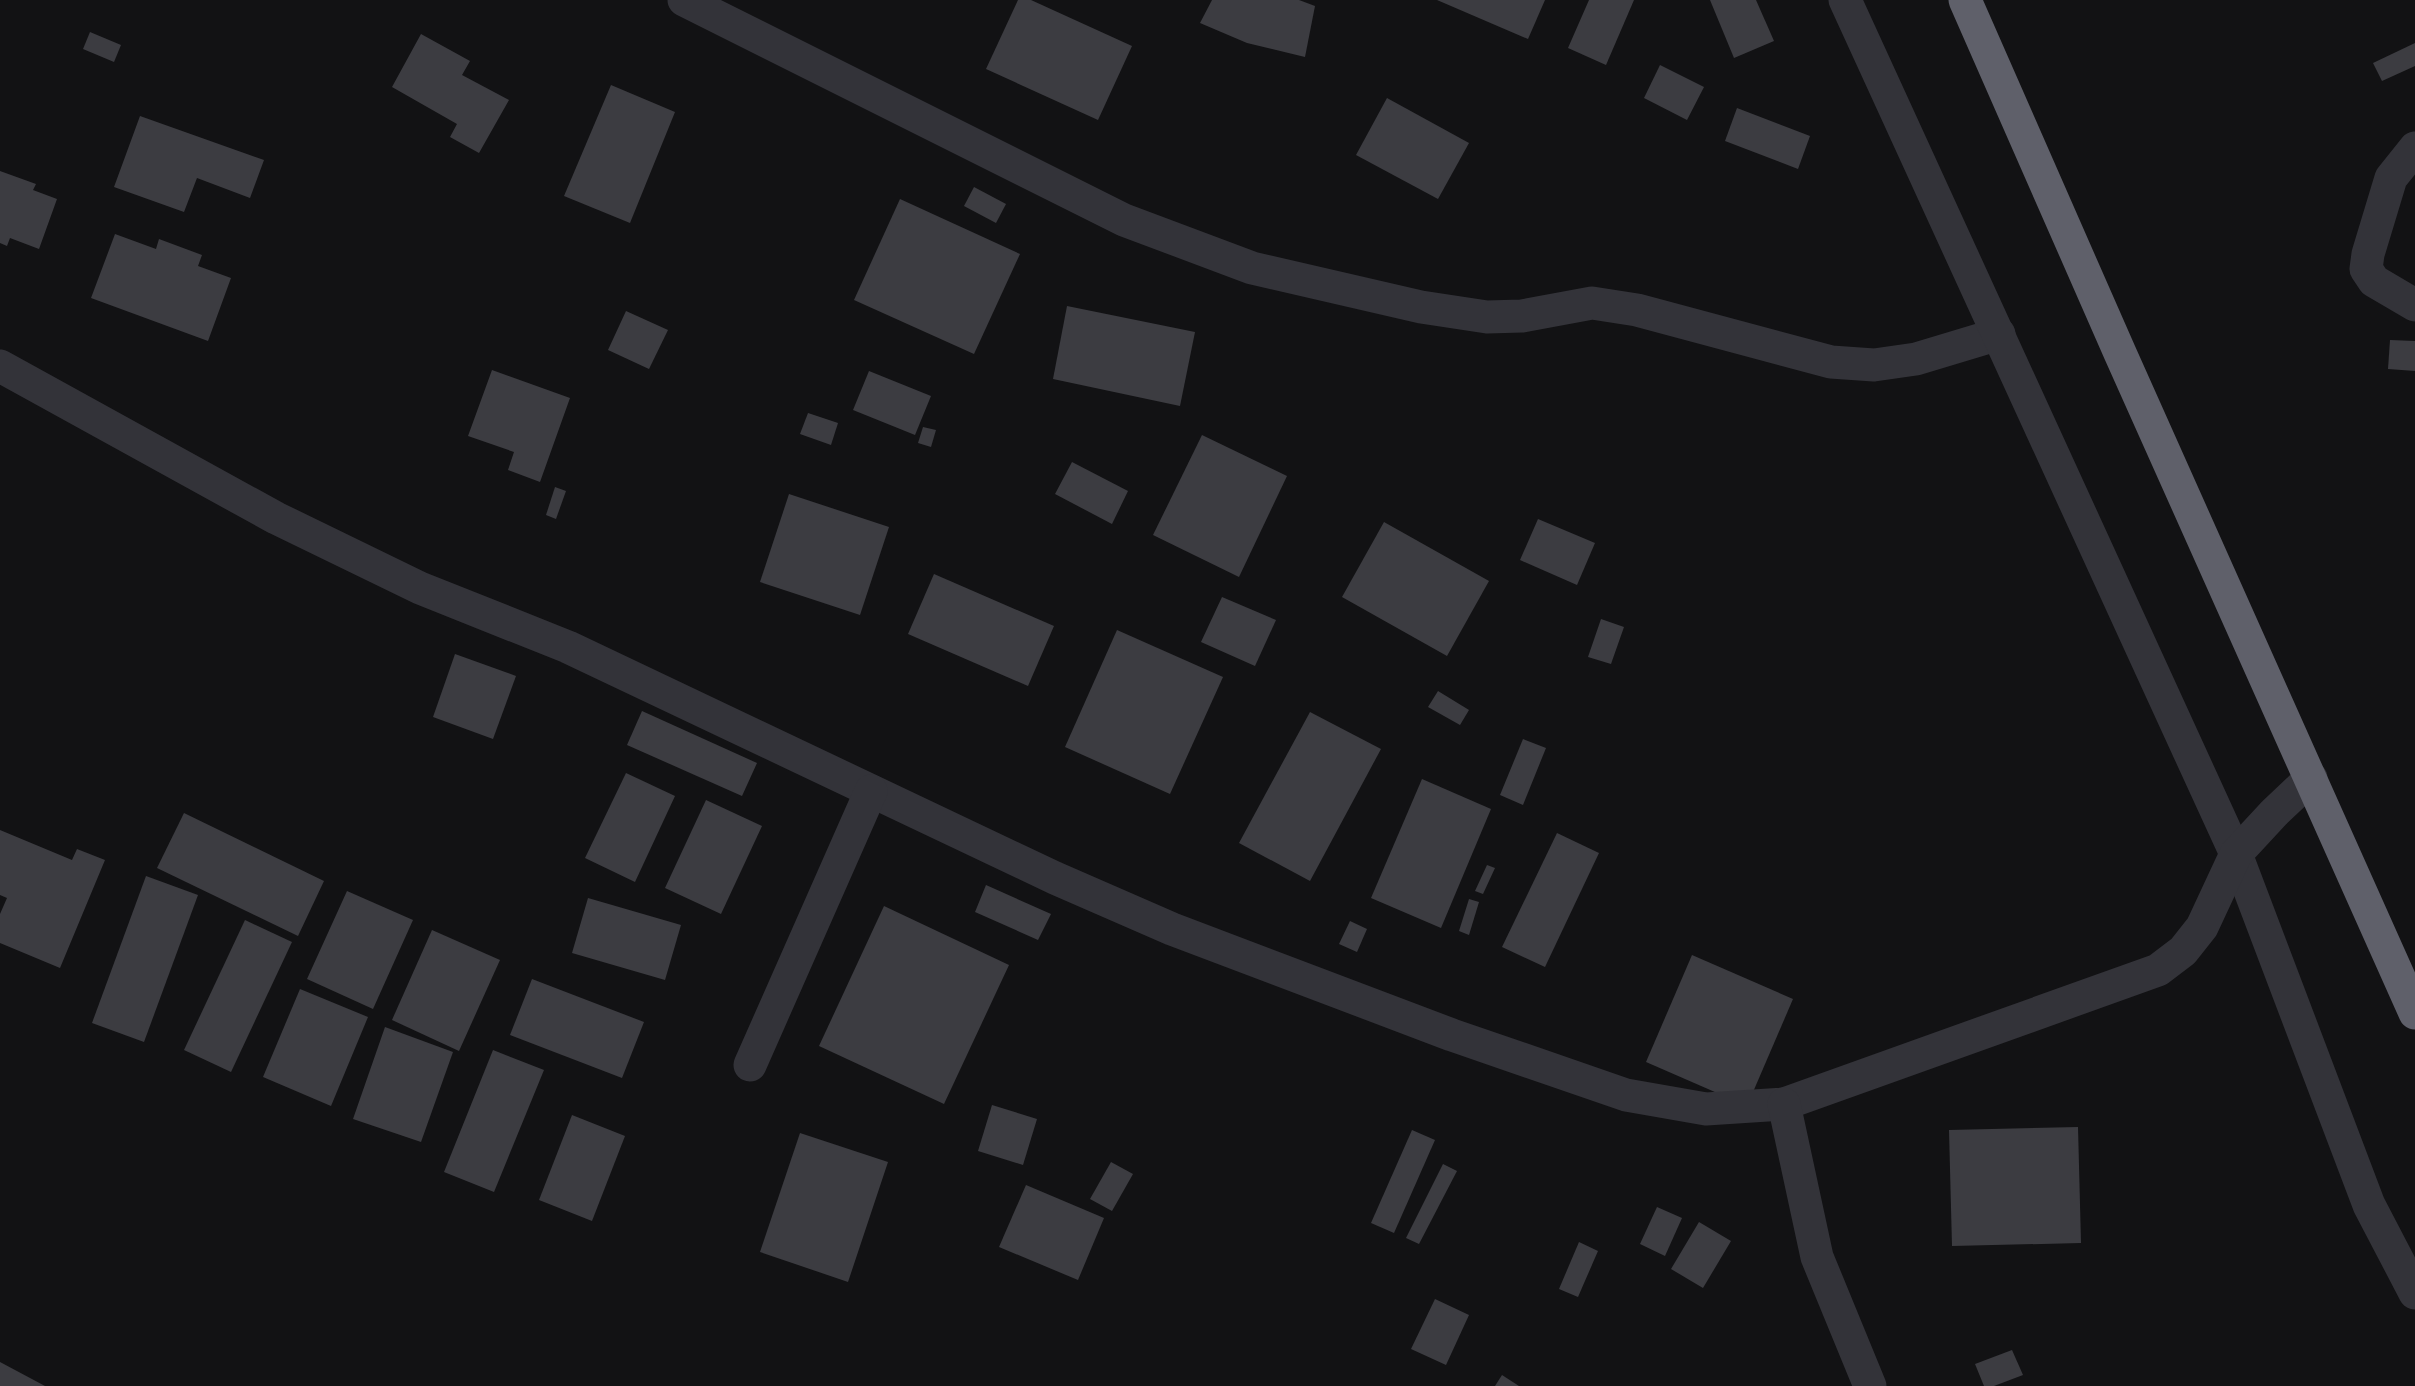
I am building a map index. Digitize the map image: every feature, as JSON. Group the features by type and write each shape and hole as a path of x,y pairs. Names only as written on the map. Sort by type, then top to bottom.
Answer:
{"highway":[{"path":"1965,0 2415,1013"}],"street":[{"path":"684,0 1124,220 1252,268 1421,307 1487,317 1522,316 1592,303 1637,310 1831,362 1874,364 1916,359 1999,334"},
{"path":"1845,0 2236,854 2369,1205 2415,1293"},
{"path":"2415,148 2391,178 2368,254 2366,269 2374,281 2415,305"},
{"path":"0,366 276,518 420,588 568,647 1055,878 1172,929 1452,1035 1626,1095 1706,1109 1784,1104 2158,970 2183,951 2202,927 2236,854 2311,778"},
{"path":"750,1065 871,791"},
{"path":"1784,1104 1817,1257 1870,1386"}],"building":[{"path":"1018,0 1031,0 1132,46 1098,120 986,69"},
{"path":"1212,0 1299,0 1315,6 1305,57 1247,43 1200,23"},
{"path":"1437,0 1545,0 1528,39"},
{"path":"1589,0 1634,0 1606,65 1568,48"},
{"path":"1710,0 1756,0 1774,41 1734,58"},
{"path":"90,32 121,45 114,62 83,49"},
{"path":"421,34 470,61 462,75 509,100 479,153 450,137 457,124 392,87"},
{"path":"2415,43 2415,66 2382,81 2373,63"},
{"path":"1660,65 1704,87 1687,120 1644,98"},
{"path":"611,85 675,112 630,223 564,196"},
{"path":"1387,98 1469,143 1438,199 1356,155"},
{"path":"1737,108 1810,136 1798,169 1725,141"},
{"path":"140,116 264,160 250,198 197,178 184,212 114,187"},
{"path":"0,171 36,184 33,190 57,199 39,249 10,238 7,246 0,243"},
{"path":"974,187 1006,204 996,223 964,206"},
{"path":"900,199 1020,254 974,354 854,300"},
{"path":"115,234 156,249 159,239 202,255 198,266 231,278 208,341 91,298"},
{"path":"1067,306 1195,332 1180,406 1053,379"},
{"path":"626,311 668,330 649,369 608,350"},
{"path":"2390,340 2415,341 2415,371 2388,369"},
{"path":"492,370 570,398 540,482 508,470 514,452 468,436"},
{"path":"869,371 931,396 915,435 853,410"},
{"path":"808,413 838,423 831,445 800,434"},
{"path":"923,427 936,430 931,447 918,443"},
{"path":"1202,435 1287,476 1239,577 1153,535"},
{"path":"1072,462 1128,491 1112,524 1055,494"},
{"path":"555,487 566,491 556,519 546,515"},
{"path":"789,494 889,527 860,615 760,582"},
{"path":"1538,519 1595,543 1577,585 1520,560"},
{"path":"1384,522 1489,581 1447,656 1342,597"},
{"path":"934,574 1054,626 1028,686 908,634"},
{"path":"1222,597 1276,620 1255,666 1201,642"},
{"path":"1601,619 1624,627 1611,664 1588,657"},
{"path":"1117,630 1223,677 1170,794 1065,747"},
{"path":"455,654 516,676 493,739 433,717"},
{"path":"1438,691 1469,710 1460,725 1428,707"},
{"path":"642,711 757,763 742,796 627,745"},
{"path":"1310,712 1381,749 1310,881 1239,843"},
{"path":"1523,739 1546,748 1523,805 1500,795"},
{"path":"626,773 675,796 635,882 585,858"},
{"path":"1422,779 1491,809 1441,928 1371,898"},
{"path":"706,800 762,826 721,914 665,888"},
{"path":"184,813 324,881 298,936 157,868"},
{"path":"0,830 72,860 77,849 105,860 60,968 0,943 0,914 7,898 0,895"},
{"path":"1557,833 1599,853 1545,967 1502,947"},
{"path":"1487,865 1495,868 1483,894 1475,891"},
{"path":"146,876 198,895 144,1042 92,1023"},
{"path":"986,885 1051,914 1038,940 975,912"},
{"path":"347,891 413,920 373,1009 307,979"},
{"path":"588,898 681,925 665,980 572,953"},
{"path":"1469,899 1479,902 1469,935 1459,931"},
{"path":"884,906 1009,965 944,1104 819,1046"},
{"path":"245,920 292,942 231,1072 184,1050"},
{"path":"1350,921 1367,929 1357,952 1339,944"},
{"path":"432,930 500,960 459,1051 392,1020"},
{"path":"1692,955 1793,999 1747,1106 1646,1062"},
{"path":"532,979 644,1022 622,1078 510,1035"},
{"path":"300,989 368,1017 331,1106 263,1077"},
{"path":"385,1027 453,1052 421,1142 353,1119"},
{"path":"493,1050 544,1070 494,1192 444,1172"},
{"path":"992,1105 1037,1119 1023,1165 978,1151"},
{"path":"572,1115 625,1136 592,1221 539,1200"},
{"path":"2078,1127 2081,1243 1952,1246 1949,1130"},
{"path":"1412,1130 1435,1140 1394,1233 1371,1223"},
{"path":"800,1133 888,1162 848,1282 760,1252"},
{"path":"1111,1162 1133,1174 1112,1211 1090,1199"},
{"path":"1443,1164 1457,1171 1419,1244 1406,1238"},
{"path":"1026,1185 1104,1218 1078,1280 999,1247"},
{"path":"1657,1207 1682,1218 1665,1256 1640,1244"},
{"path":"1699,1222 1731,1241 1703,1288 1671,1269"},
{"path":"1579,1242 1598,1251 1578,1297 1559,1289"},
{"path":"1435,1299 1469,1315 1446,1365 1411,1349"},
{"path":"2012,1350 2023,1375 1994,1386 1984,1386 1975,1364"},
{"path":"0,1362 45,1386 0,1386"},
{"path":"1502,1375 1519,1386 1495,1386"}]}
